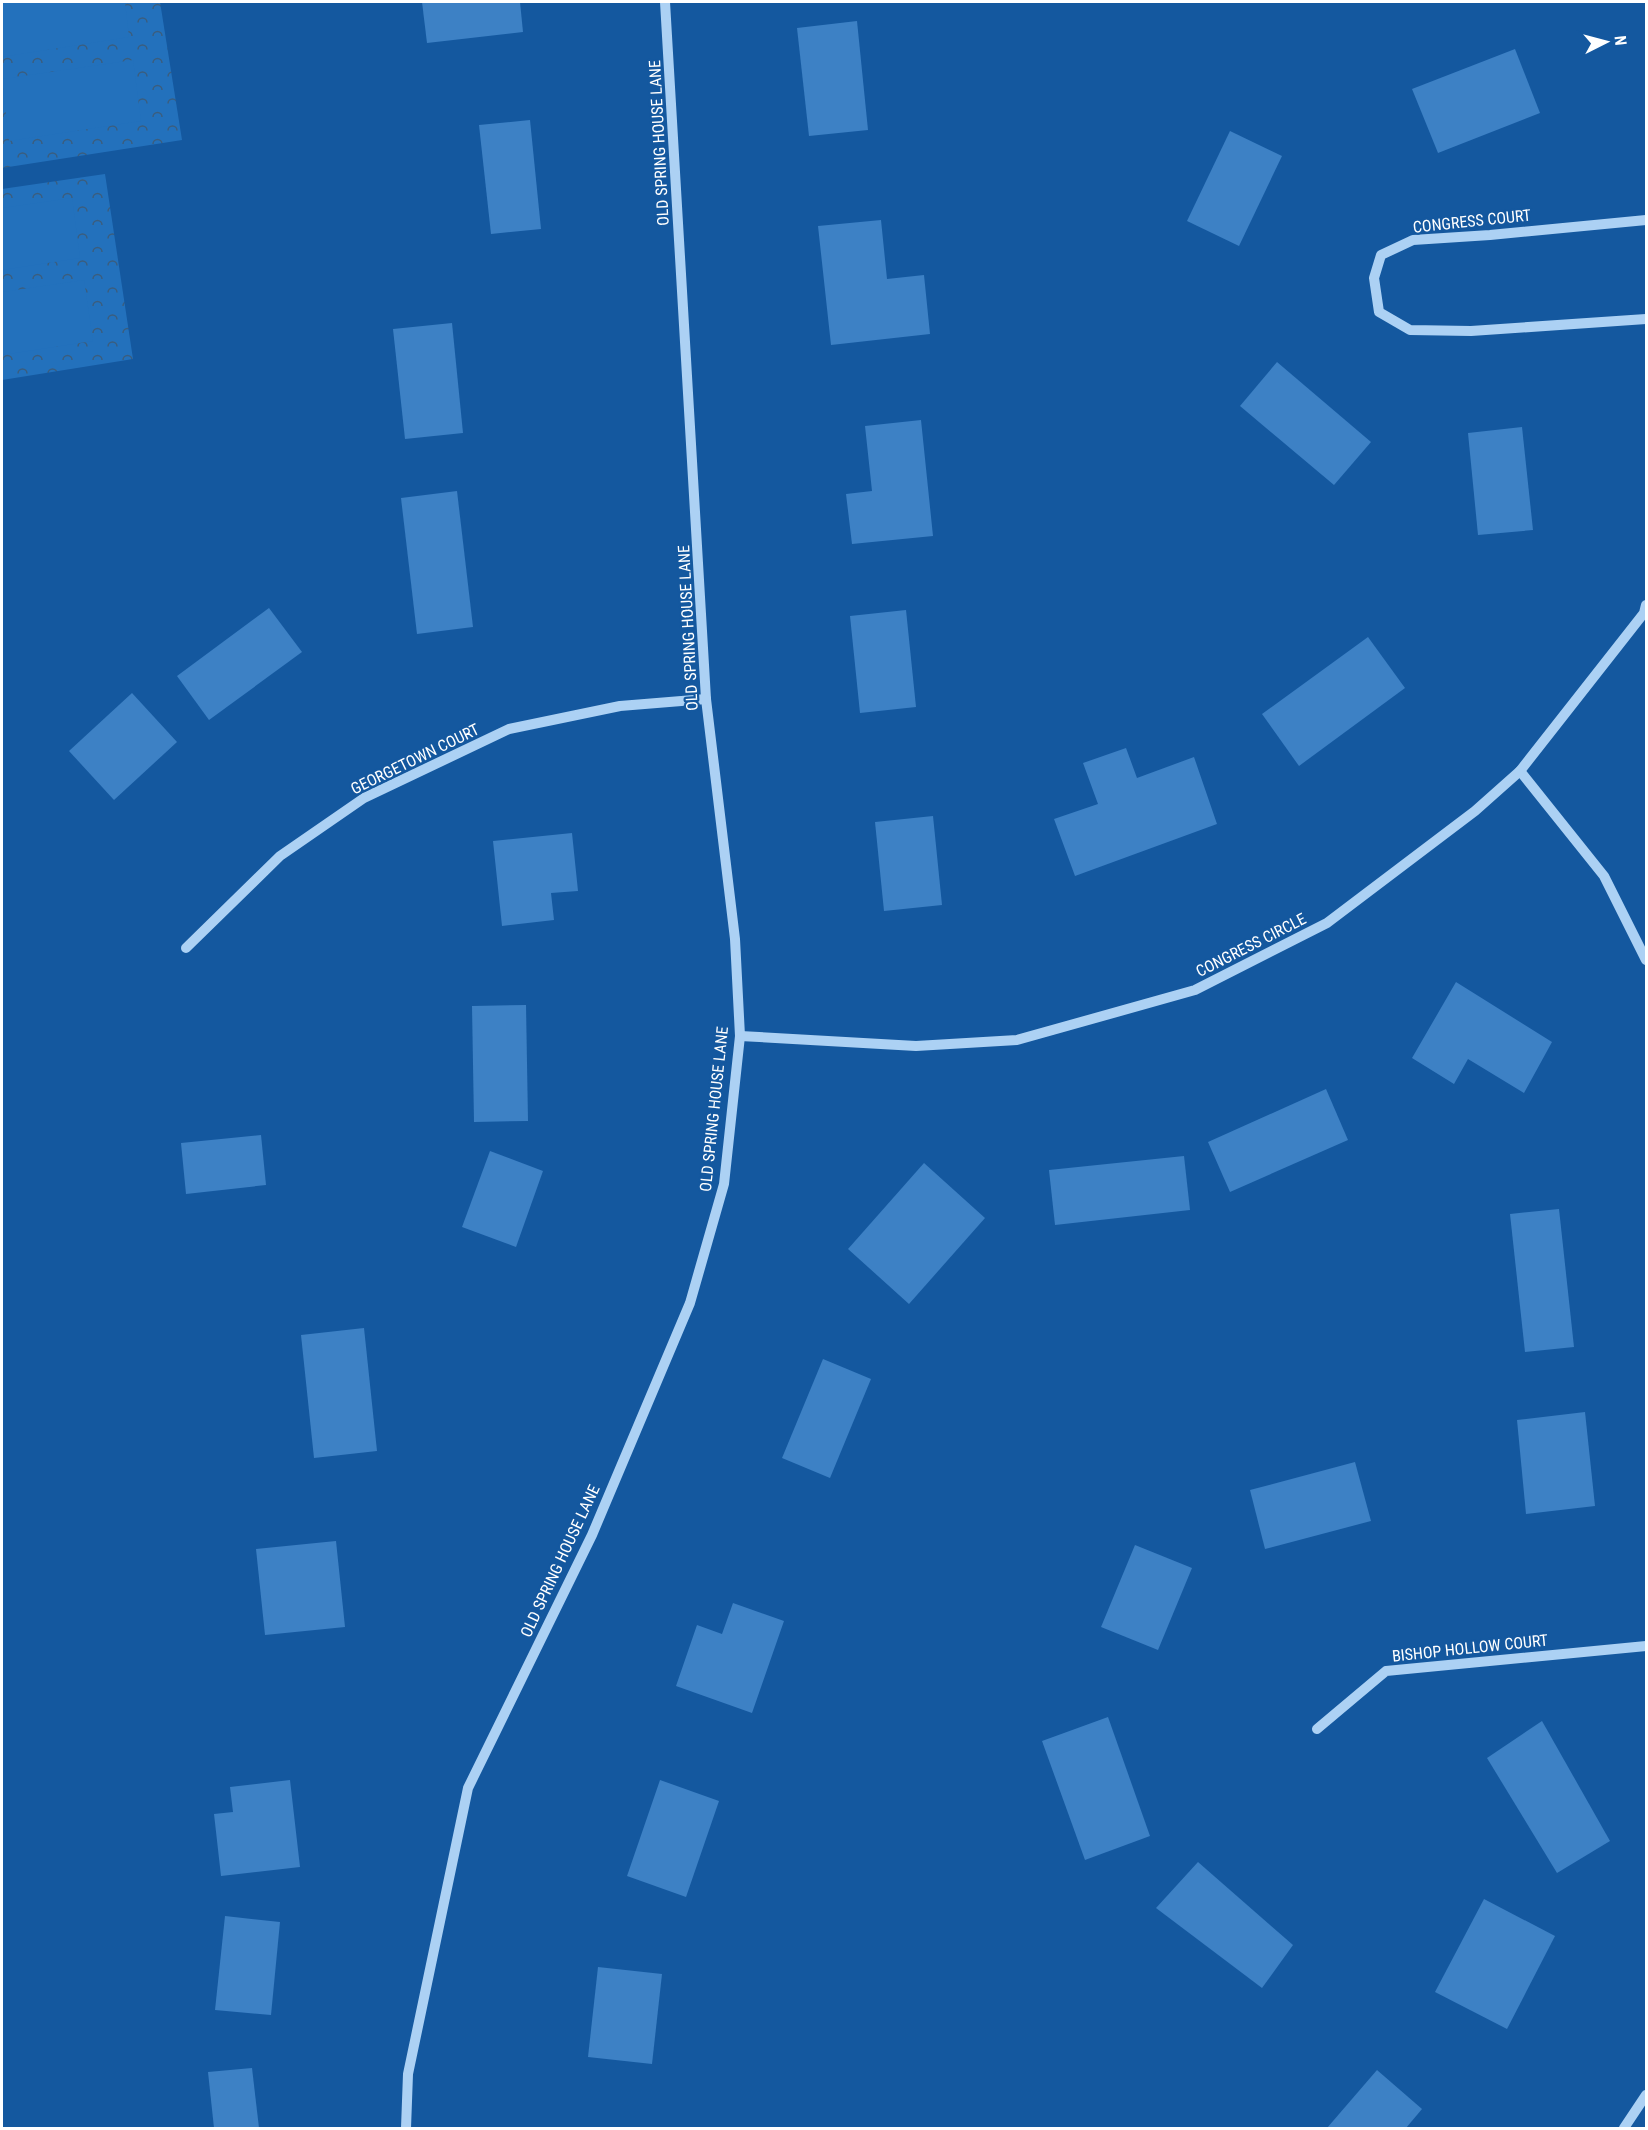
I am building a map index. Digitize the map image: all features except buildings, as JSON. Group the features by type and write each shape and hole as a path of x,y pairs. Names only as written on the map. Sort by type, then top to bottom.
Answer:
{"street":[{"name":"OLD SPRING HOUSE LANE","path":"406,2128 408,2074 468,1788 592,1535 690,1303 723,1184 740,1036 735,939 706,699 665,2"},
{"name":"CONGRESS COURT","path":"1647,220 1413,240 1381,255 1374,278 1379,312 1410,330 1471,331 1647,319"},
{"name":"CONGRESS CIRCLE","path":"740,1036 916,1046 1017,1040 1195,990 1328,923 1475,811 1520,771 1644,613 1647,605"},
{"name":"GEORGETOWN COURT","path":"186,948 280,856 364,798 509,729 620,706 706,699"},
{"path":"1520,771 1604,876 1647,960"},
{"name":"BISHOP HOLLOW COURT","path":"1317,1729 1386,1671 1647,1646"},
{"path":"1624,2128 1647,2095"}],"green space":[{"path":"2,2 160,2 182,140 2,168"},
{"path":"2,2 125,2 129,37 2,57"},
{"path":"133,60 141,121 9,141 2,79"},
{"path":"105,174 133,359 2,380 2,189"},
{"path":"72,198 80,258 2,270 2,208"},
{"path":"84,280 93,341 2,355 2,292"}]}
